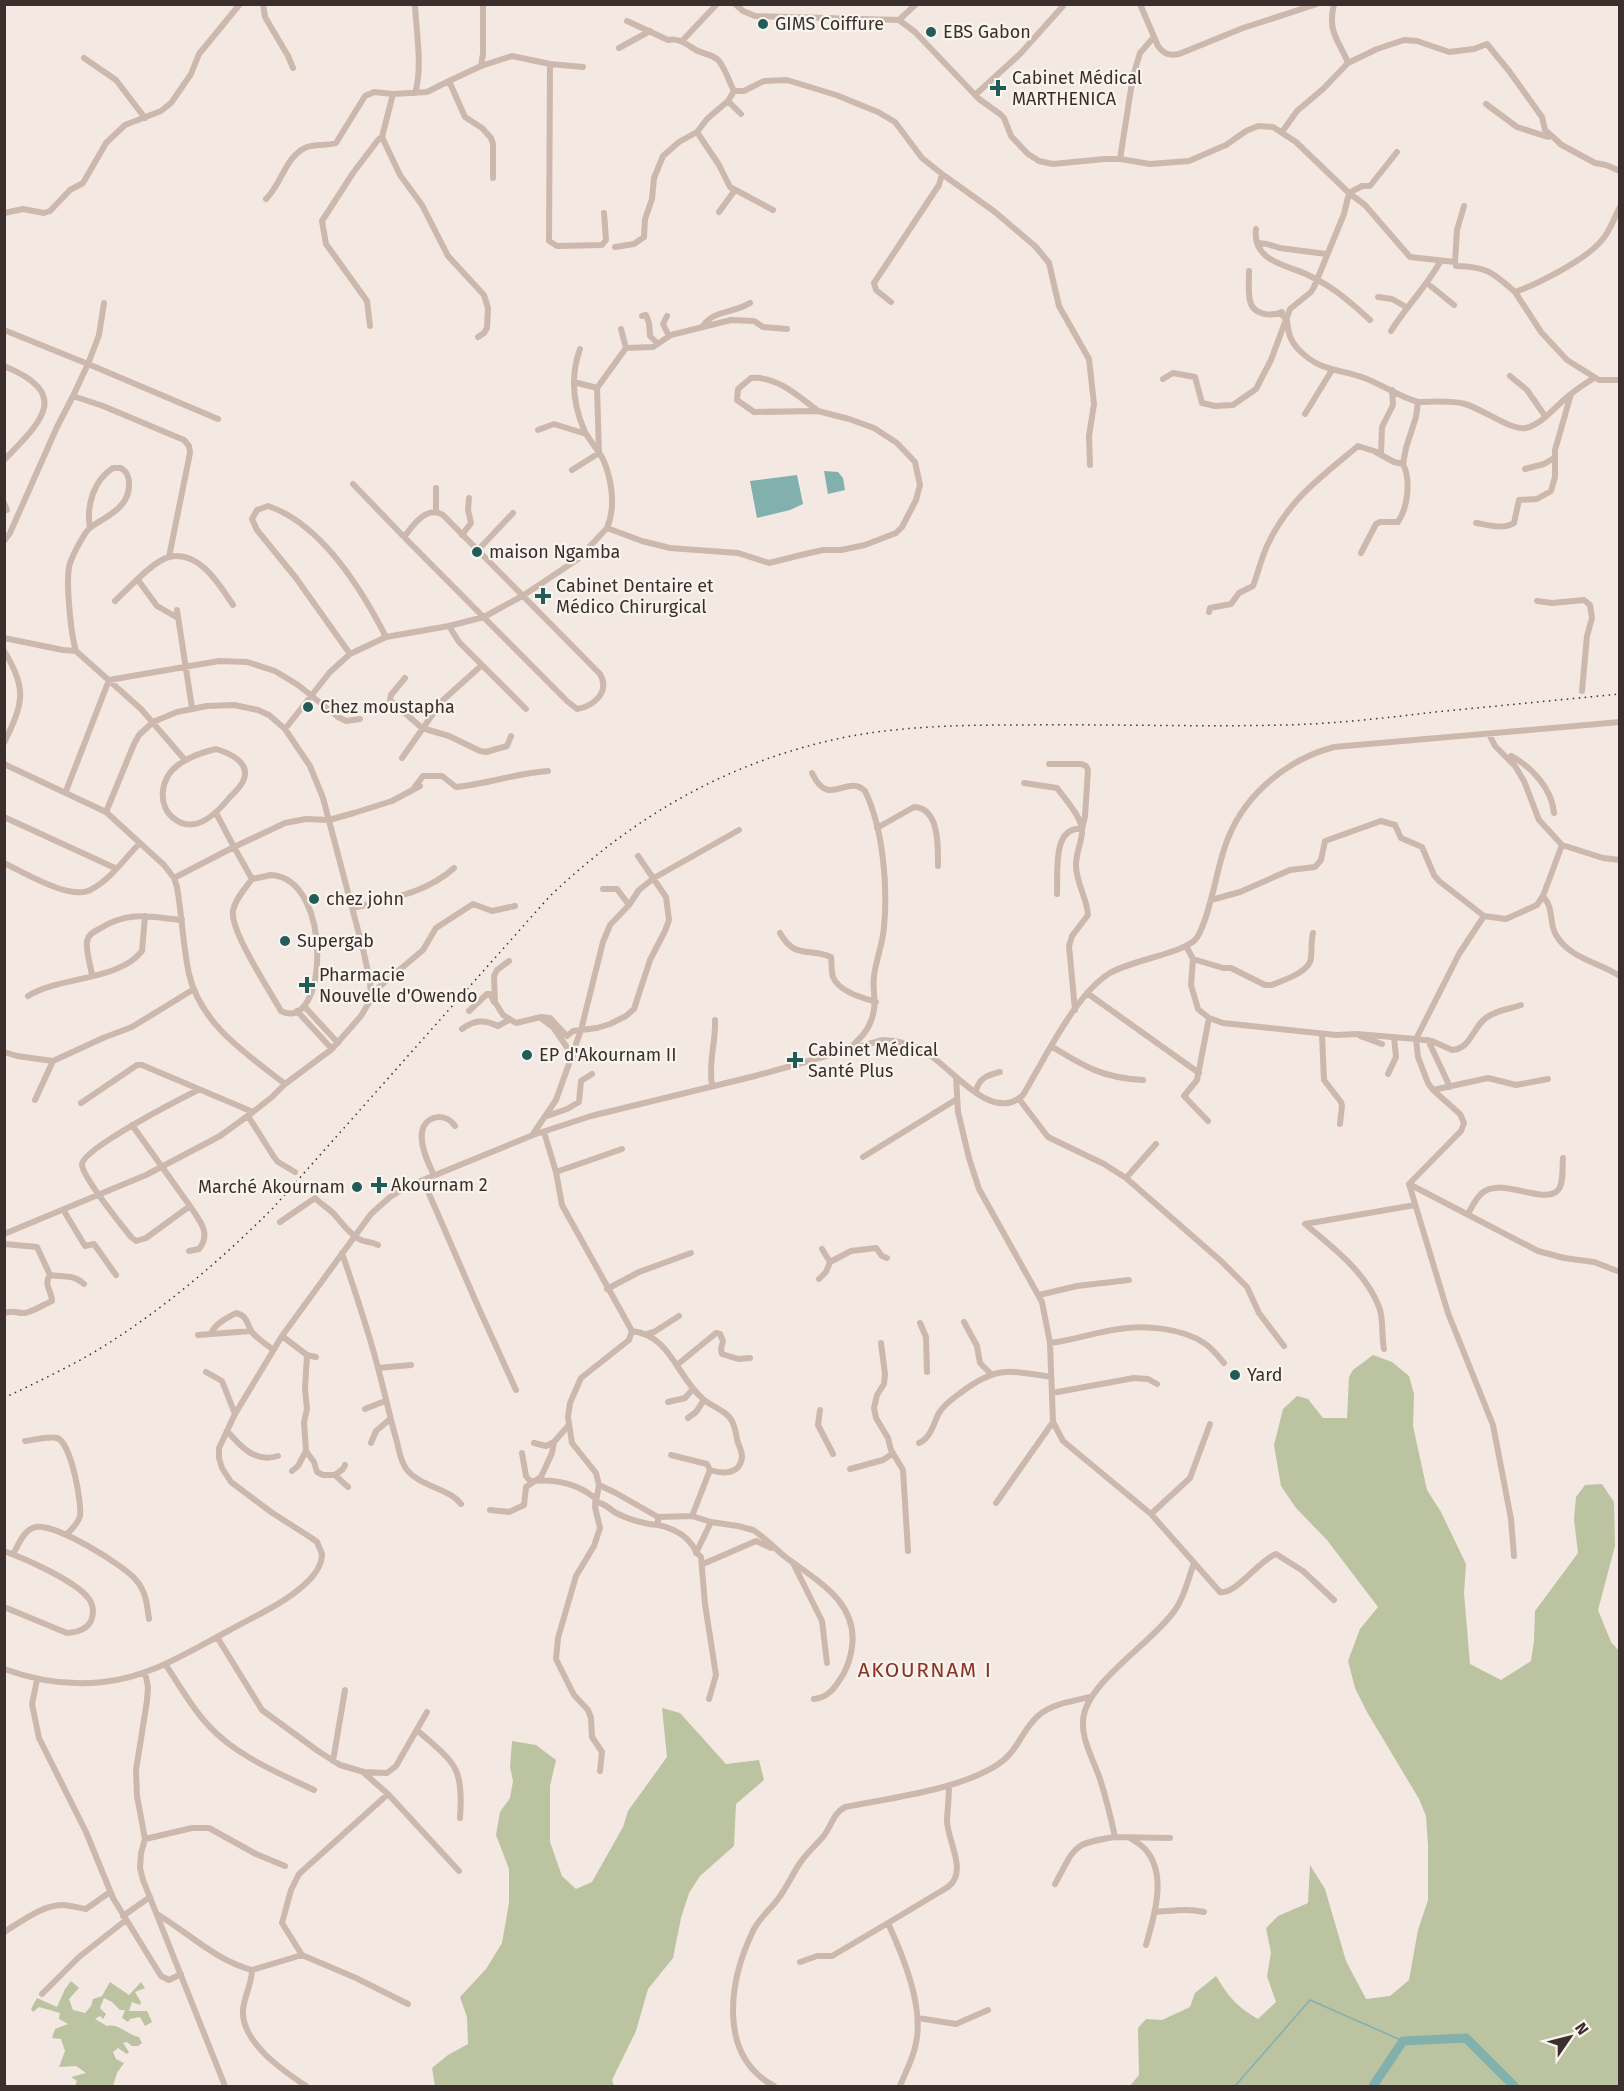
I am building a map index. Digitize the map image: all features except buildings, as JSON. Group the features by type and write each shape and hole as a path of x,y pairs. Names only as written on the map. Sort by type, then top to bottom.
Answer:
{"street":[{"path":"4,213 23,208 44,213 50,212 70,190 83,183 106,143 125,125 161,111 176,96 191,74 200,54 240,4"},
{"path":"263,4 265,17 288,56 292,68"},
{"path":"415,4 418,84 415,93"},
{"path":"481,66 483,4"},
{"path":"682,41 717,4"},
{"path":"735,4 743,11 755,16 899,20 910,28 975,95 1004,118 1011,136 1033,158 1053,164 1120,159 1150,164 1189,161 1226,145 1245,131 1258,126 1274,128 1296,142 1365,205 1410,257 1455,262"},
{"path":"899,20 916,4"},
{"path":"1140,4 1154,37 1163,51 1175,55 1243,28 1317,4"},
{"path":"1334,4 1332,15 1334,38 1348,63"},
{"path":"975,95 1020,54 1063,6"},
{"path":"627,21 668,40 682,41 713,56 719,61 734,91"},
{"path":"619,48 650,31"},
{"path":"1120,159 1133,76 1140,53 1154,37"},
{"path":"1282,132 1297,111 1348,63 1377,49 1404,40 1417,41 1449,52 1474,49 1487,44 1542,117 1545,130 1562,145"},
{"path":"266,199 278,184 281,174 300,152 308,147 336,143 365,96 374,92 393,94 427,92 481,66 512,56 550,64 583,67"},
{"path":"84,58 116,80 145,118"},
{"path":"550,64 549,240 557,246 602,245 606,240 604,213"},
{"path":"734,91 744,91 764,81 787,80 851,100 895,122 916,151 942,174 1036,246 1049,263 1059,306 1089,359 1094,404 1089,436 1090,465"},
{"path":"449,81 465,117 482,128 491,138 493,178"},
{"path":"615,247 634,244 644,237 645,219 652,199 654,178 659,163 679,142 697,132 712,113 728,101 734,91"},
{"path":"370,326 367,301 326,243 322,221 353,173 382,137 393,94"},
{"path":"728,101 741,114"},
{"path":"1486,105 1517,127 1543,134 1595,163 1620,171"},
{"path":"697,132 719,165 727,182 735,190 773,210"},
{"path":"382,137 400,176 422,205 448,256 484,295 488,308 486,327 484,333 478,337"},
{"path":"1163,379 1173,373 1195,376 1202,402 1215,406 1233,405 1256,389 1271,360 1283,315 1311,292 1317,281 1350,193 1362,186 1370,186 1397,152"},
{"path":"891,302 876,290 874,283 939,185 942,174"},
{"path":"719,212 735,190"},
{"path":"1464,206 1457,230 1456,266 1477,267 1493,273 1515,292 1551,344 1567,360 1599,380 1620,380"},
{"path":"1515,292 1590,252 1604,238 1620,207"},
{"path":"1256,229 1257,243 1277,264 1306,274 1329,286 1370,320"},
{"path":"1257,243 1326,254"},
{"path":"1391,331 1440,262"},
{"path":"1249,271 1252,305 1265,314 1283,315"},
{"path":"1427,283 1454,304"},
{"path":"1378,297 1392,299 1406,307"},
{"path":"4,541 10,533 88,364 99,335 104,303"},
{"path":"702,327 714,315 744,307 750,303"},
{"path":"642,316 646,315 650,336 658,344"},
{"path":"1283,315 1294,344 1310,360 1332,370 1365,378 1418,402 1465,404 1521,428 1531,426 1594,378"},
{"path":"667,316 663,324 669,336"},
{"path":"626,348 653,347 669,336 731,320 754,321 763,327"},
{"path":"599,453 597,388 626,348 621,328"},
{"path":"4,330 218,419"},
{"path":"285,729 330,672 350,654 386,637 449,626 484,617 524,596 578,559 607,528 611,519 612,497 606,468 587,434 574,397 576,361 580,350"},
{"path":"4,366 31,378 44,393 46,401 38,423 4,460"},
{"path":"1305,414 1332,370"},
{"path":"1510,376 1527,390 1545,416"},
{"path":"607,528 642,541 670,548 738,553 770,563 814,552 865,545 896,533 902,527 916,500 920,484 915,462 897,443 874,428 818,411 754,412 736,399 738,389 751,378 764,378 794,393 818,411"},
{"path":"574,382 597,388"},
{"path":"1381,454 1382,427 1393,405 1392,390"},
{"path":"1476,523 1505,527 1514,523 1519,500 1538,500 1551,491 1555,477 1554,458 1571,394"},
{"path":"73,396 103,406 188,443 186,474 169,557"},
{"path":"1361,553 1378,523 1394,523 1399,520 1406,501 1407,475 1403,464 1418,402"},
{"path":"538,430 554,424 587,434"},
{"path":"1209,612 1210,608 1231,604 1239,593 1253,586 1266,548 1299,496 1358,446 1403,464"},
{"path":"572,470 599,453"},
{"path":"1525,469 1544,464 1554,458"},
{"path":"90,528 115,512 124,501 129,481 128,474 121,468 113,468 99,479 89,512 90,528 68,572 72,640 76,651 153,722 185,760"},
{"path":"353,484 404,537 567,702 577,709 589,705 604,688 604,680 600,674 443,515 436,511 431,512 418,520 404,537"},
{"path":"436,488 436,511"},
{"path":"462,535 471,523 468,510 469,498"},
{"path":"4,504 7,510 4,511"},
{"path":"350,654 296,578 257,530 252,519 257,510 268,506 281,512 326,547 356,585 386,637"},
{"path":"478,550 513,513"},
{"path":"116,601 154,566 169,557 185,557 201,565 214,577 233,604"},
{"path":"138,580 157,606 178,618"},
{"path":"1537,601 1552,603 1584,600 1590,605 1592,612 1587,636 1582,691"},
{"path":"177,610 192,708"},
{"path":"449,626 454,636 526,709"},
{"path":"4,638 76,651"},
{"path":"4,651 11,661 21,694 21,703 4,742"},
{"path":"108,680 219,661 258,664 276,671 338,717 346,720 360,719"},
{"path":"402,758 442,701 482,665"},
{"path":"405,678 391,695 390,700 422,728 449,736 483,752 507,746 511,736"},
{"path":"66,791 108,680"},
{"path":"4,1234 100,1196 163,1167 220,1136 332,1049 361,1016 371,999 370,981 353,908 320,790 310,766 285,729 268,715 246,706 220,705 192,708 153,722 139,735 134,744 106,812"},
{"path":"4,1669 37,1680 75,1685 115,1680 145,1672 165,1664 289,1596 316,1573 322,1559 320,1548 310,1537 231,1482 222,1468 218,1453 235,1414 272,1349 371,1214 381,1204 406,1187 533,1135 591,1116 755,1076 884,1040 898,1041 928,1054 964,1086 1002,1104 1007,1104 1019,1099 1075,1010 1097,982 1117,969 1186,946 1199,935 1229,835 1246,805 1269,781 1306,756 1334,747 1620,722"},
{"path":"4,724 11,729"},
{"path":"1489,734 1495,746 1512,761 1524,781 1539,820 1562,845 1603,858 1620,860"},
{"path":"216,749 242,763 245,772 244,780 216,813 195,824 185,824 170,815 162,798 165,780 177,765 216,749"},
{"path":"1502,752 1517,759 1541,782 1552,802 1554,813"},
{"path":"4,764 66,791 106,812 164,865 174,878 194,989 211,1018 231,1042 285,1084"},
{"path":"1049,764 1086,766 1088,770 1085,816 1076,866 1088,915 1072,936 1069,946 1075,1010"},
{"path":"174,878 285,823 306,819 329,820 392,801 417,787 423,776 442,776 456,788 498,781 530,772 548,771"},
{"path":"812,773 818,785 823,788 836,790 854,785 860,786 866,794 877,828 883,865 884,928 874,979 876,1002 866,1032 848,1050"},
{"path":"1024,783 1057,788 1077,817 1082,829"},
{"path":"877,828 914,807 921,809 935,824 938,836 938,866"},
{"path":"216,813 252,879"},
{"path":"4,817 115,868"},
{"path":"1211,900 1240,892 1290,870 1315,867 1321,860 1325,841 1381,820 1395,825 1404,840 1422,847 1439,881 1485,916 1498,919 1513,917 1534,908 1543,896 1562,845"},
{"path":"1057,894 1060,842 1068,830 1082,829"},
{"path":"533,1135 556,1100 573,1056 610,925 629,905 639,890 654,878 739,830"},
{"path":"4,863 76,894 93,889 140,843"},
{"path":"469,1011 487,994 509,1020 516,1023 541,1017 550,1018 567,1036 573,1031 597,1028 619,1020 634,1009 650,960 669,920 666,897 638,856"},
{"path":"353,908 426,887 442,879 454,868"},
{"path":"271,875 285,877 295,883 307,901 315,931 318,963 314,989 304,1006 288,1014 281,1011 238,934 233,918 238,898 252,879 271,875"},
{"path":"603,889 617,889 629,905"},
{"path":"1543,896 1552,910 1552,927 1564,945 1581,958 1620,976"},
{"path":"372,993 423,950 436,928 463,909 473,904 492,911 515,906"},
{"path":"92,976 87,946 90,934 119,918 132,915 182,920"},
{"path":"28,996 40,988 92,976 124,965 138,957 143,946 145,916"},
{"path":"1409,1184 1461,1131 1464,1123 1460,1114 1433,1090 1422,1069 1416,1039 1459,954 1485,916"},
{"path":"780,933 788,945 795,950 830,956 832,973 836,982 859,997 876,1002"},
{"path":"1193,959 1223,968 1231,968 1265,985 1272,985 1307,967 1311,959 1313,933"},
{"path":"1186,946 1193,959 1191,985 1198,1009 1209,1018 1223,1023 1322,1034 1357,1034 1428,1040 1457,1050 1470,1040 1483,1020 1490,1015 1521,1005"},
{"path":"495,1002 492,981 497,970 509,961"},
{"path":"4,1052 54,1061 132,1028 194,989"},
{"path":"1088,993 1199,1073"},
{"path":"304,1006 338,1043"},
{"path":"297,1011 332,1049"},
{"path":"541,1017 553,1027 573,1056"},
{"path":"1208,1121 1184,1096 1197,1080 1209,1018"},
{"path":"462,1029 479,1020 498,1026 509,1020"},
{"path":"712,1085 710,1066 715,1039 715,1020"},
{"path":"1322,1034 1324,1080 1341,1102 1340,1124"},
{"path":"1357,1034 1382,1044"},
{"path":"1388,1074 1396,1057 1394,1037"},
{"path":"1428,1040 1450,1087"},
{"path":"1051,1046 1095,1072 1143,1080"},
{"path":"34,1100 54,1061"},
{"path":"81,1103 137,1065 142,1065 251,1114 274,1157 295,1172"},
{"path":"976,1092 980,1081 987,1075 1000,1072"},
{"path":"547,1116 579,1102 580,1081 592,1074"},
{"path":"956,1077 964,1141 979,1189 1039,1295 1046,1314 1050,1343 1053,1422 1063,1441 1151,1514 1217,1590 1226,1593 1276,1554 1302,1571 1334,1600"},
{"path":"1433,1090 1488,1078 1516,1085 1548,1079"},
{"path":"190,1206 146,1238 136,1241 130,1237 100,1196 82,1164 86,1155 132,1125 198,1090"},
{"path":"863,1156 957,1099"},
{"path":"1019,1099 1048,1137 1104,1164 1126,1178 1221,1261 1247,1287 1259,1313 1284,1346"},
{"path":"434,1175 425,1154 422,1130 427,1121 437,1117 445,1117 455,1126"},
{"path":"132,1125 202,1224 205,1234 204,1242 199,1249 189,1251"},
{"path":"544,1132 556,1172 562,1205 632,1330 647,1334 658,1342 693,1389 704,1400 729,1416 742,1456 737,1469 723,1474 710,1470 706,1464 671,1455"},
{"path":"1126,1178 1156,1144"},
{"path":"556,1172 622,1149"},
{"path":"1468,1214 1483,1192 1491,1189 1514,1188 1547,1195 1554,1193 1560,1185 1563,1158"},
{"path":"423,1180 516,1390"},
{"path":"1409,1184 1448,1313 1493,1425 1511,1519 1514,1556"},
{"path":"1409,1184 1538,1251 1557,1257 1594,1262 1620,1272"},
{"path":"280,1222 315,1198 334,1214 355,1237 378,1245"},
{"path":"1384,1348 1380,1308 1364,1280 1342,1255 1305,1224 1415,1205"},
{"path":"64,1211 85,1246 94,1244 116,1275"},
{"path":"4,1244 37,1247 50,1275"},
{"path":"819,1279 826,1272 830,1262 852,1251 876,1248 882,1256 887,1258"},
{"path":"822,1249 830,1262"},
{"path":"342,1253 378,1368 389,1420 406,1469 422,1482 453,1497 461,1504"},
{"path":"607,1288 639,1272 692,1253"},
{"path":"50,1275 63,1274 80,1280 84,1284"},
{"path":"4,1313 15,1310 22,1313 52,1301 47,1286 47,1279 50,1275"},
{"path":"1039,1295 1077,1286 1129,1280"},
{"path":"211,1334 213,1328 236,1313 243,1315 251,1332 272,1349"},
{"path":"647,1334 679,1316"},
{"path":"964,1322 977,1346 980,1363 991,1374"},
{"path":"920,1323 926,1336 927,1372"},
{"path":"1050,1343 1069,1341 1118,1329 1166,1330 1203,1342 1224,1363"},
{"path":"600,1771 602,1752 592,1737 588,1710 574,1695 556,1659 558,1638 576,1576 594,1546 600,1528 596,1500 599,1485 596,1473 572,1443 568,1426 570,1403 581,1378 629,1340 632,1330"},
{"path":"198,1335 251,1332"},
{"path":"677,1365 716,1333 720,1334 723,1339 722,1354 738,1359 750,1358"},
{"path":"282,1336 307,1355 316,1357"},
{"path":"881,1344 884,1384 874,1408 876,1418 888,1438 892,1454 903,1470 908,1551"},
{"path":"292,1471 298,1466 306,1451 304,1422 307,1409 305,1389 307,1355"},
{"path":"378,1368 411,1365"},
{"path":"919,1443 928,1436 943,1407 969,1386 991,1374 1008,1370 1052,1377"},
{"path":"206,1372 222,1381 235,1414"},
{"path":"1052,1393 1134,1378 1148,1379 1157,1384"},
{"path":"668,1402 684,1398 693,1389"},
{"path":"688,1418 696,1412 704,1400"},
{"path":"365,1409 385,1401"},
{"path":"820,1410 818,1425 833,1454"},
{"path":"371,1443 378,1428 389,1420"},
{"path":"996,1503 1053,1422"},
{"path":"1151,1514 1190,1478 1210,1425"},
{"path":"534,1443 546,1446 554,1442 568,1426"},
{"path":"227,1431 250,1453 258,1457 278,1456"},
{"path":"25,1441 56,1438 62,1441 68,1452 75,1473 80,1516 66,1535"},
{"path":"490,1510 509,1512 524,1505 526,1487 538,1479 549,1461 554,1442"},
{"path":"306,1451 314,1462 317,1472 323,1475 335,1475 345,1465"},
{"path":"522,1454 526,1476 530,1480 573,1484 586,1490 596,1500 617,1513 643,1524 672,1529 684,1536 694,1547 703,1564 705,1604 716,1675 710,1700"},
{"path":"850,1469 885,1459 892,1454"},
{"path":"692,1516 710,1470"},
{"path":"335,1475 348,1487"},
{"path":"599,1485 658,1517 692,1516 711,1522 745,1527 759,1534 789,1560 822,1621 826,1663"},
{"path":"658,1517 658,1525"},
{"path":"696,1553 711,1522"},
{"path":"13,1554 26,1532 37,1526 50,1528 66,1535 112,1560 137,1581 146,1596 149,1619"},
{"path":"703,1564 756,1541 759,1534"},
{"path":"756,1541 789,1560 837,1597 850,1617 853,1630 852,1650 847,1668 826,1695 814,1699"},
{"path":"4,1551 78,1589 88,1598 93,1606 93,1613 85,1628 68,1633 4,1607"},
{"path":"1115,1837 1103,1787 1082,1725 1083,1712 1090,1697 1174,1612 1184,1596 1194,1563"},
{"path":"217,1636 262,1710 333,1761 364,1772 387,1773 396,1766 427,1712"},
{"path":"165,1664 191,1704 208,1725 229,1744 265,1767 314,1790"},
{"path":"145,1672 148,1687 147,1701 136,1770 137,1796 145,1839 140,1868 225,2086"},
{"path":"37,1680 32,1704 39,1738 86,1832 110,1892 161,1977 169,1980 181,1974"},
{"path":"333,1761 345,1690"},
{"path":"774,2086 757,2075 739,2050 732,2009 739,1968 753,1929 784,1890 800,1863 822,1838 838,1810 949,1785 994,1767 1010,1755 1029,1726 1045,1711 1090,1697"},
{"path":"417,1730 455,1766 460,1778 462,1797 460,1818"},
{"path":"364,1772 388,1794 459,1871"},
{"path":"800,1962 817,1956 832,1956 953,1884 957,1868 947,1820 949,1785"},
{"path":"388,1794 299,1874 291,1890 282,1923 302,1955 408,2004"},
{"path":"145,1839 192,1828 209,1828 256,1854 285,1866"},
{"path":"1055,1884 1070,1855 1083,1843 1115,1837 1170,1838"},
{"path":"1130,1838 1144,1848 1156,1869 1155,1912 1146,1945"},
{"path":"4,1932 26,1918 56,1905 86,1909 110,1892"},
{"path":"42,1994 79,1957 150,1897"},
{"path":"1155,1912 1186,1910 1204,1912"},
{"path":"157,1914 221,1956 252,1970 302,1955"},
{"path":"888,1923 906,1964 918,2018 916,2044 900,2086"},
{"path":"252,1970 243,2012 245,2029 276,2064 306,2086"},
{"path":"918,2018 956,2024 988,2010"}],"green space":[{"path":"1373,1355 1392,1362 1409,1376 1414,1394 1413,1426 1427,1490 1441,1512 1466,1564 1464,1593 1470,1664 1501,1680 1531,1661 1535,1611 1578,1553 1574,1519 1576,1497 1585,1485 1602,1484 1614,1502 1615,1546 1598,1610 1611,1642 1620,1652 1619,2086 1130,2086 1139,2075 1138,2028 1146,2019 1162,2020 1190,2007 1195,1993 1216,1976 1234,2000 1258,2019 1276,2002 1267,1976 1271,1953 1266,1928 1278,1916 1308,1903 1310,1865 1325,1889 1346,1961 1366,1999 1390,1996 1409,1980 1418,1930 1428,1900 1426,1816 1419,1799 1367,1712 1355,1688 1348,1661 1360,1629 1378,1607 1327,1540 1296,1508 1281,1486 1274,1445 1283,1409 1297,1396 1308,1399 1323,1418 1347,1418 1349,1377 1353,1370"},
{"path":"662,1708 680,1713 726,1764 759,1760 764,1780 736,1804 734,1846 700,1876 689,1893 673,1958 648,1989 636,2031 612,2080 614,2086 435,2086 432,2068 448,2055 468,2044 467,2017 460,1997 486,1969 502,1943 509,1903 509,1869 496,1835 500,1812 510,1798 513,1781 510,1767 512,1741 536,1745 556,1760 550,1786 550,1842 562,1876 576,1889 592,1882 623,1827 628,1811 667,1757"},
{"path":"71,1981 79,1988 69,1999 73,2010 85,2013 93,1999 102,1996 110,1982 129,1995 141,1982 145,1988 135,1992 141,2002 140,2005 132,2002 129,2011 147,2011 152,2022 145,2026 140,2017 130,2019 128,2022 122,2018 125,2010 120,2010 104,1998 100,2008 106,2014 103,2019 100,2016 95,2019 107,2026 115,2026 139,2037 142,2043 132,2046 127,2042 123,2043 129,2052 127,2054 118,2048 113,2052 116,2059 124,2063 117,2073 113,2086 75,2086 77,2081 71,2077 86,2073 76,2066 59,2067 65,2051 61,2039 52,2038 55,2029 68,2024 59,2019 60,2013 39,2007 33,2012 31,2009 37,1998 57,2007"}],"water":[{"path":"824,471 838,472 843,478 845,490 828,494"},
{"path":"797,475 803,504 790,510 757,518 750,481"}],"waterway":[{"path":"1235,2086 1310,2000 1403,2041"},
{"path":"1373,2086 1403,2041 1466,2038 1514,2086"}],"railway":[{"path":"4,1398 91,1354 164,1305 209,1268 273,1208 549,897 615,841 686,795 723,777 803,747 867,733 911,728 998,725 1303,724 1620,694"}],"place":[{"name":"GIMS Coiffure","path":"763,24"},
{"name":"EBS Gabon","path":"931,32"},
{"name":"Cabinet Médical MARTHENICA","path":"998,88"},
{"name":"maison Ngamba","path":"477,552"},
{"name":"Cabinet Dentaire et Médico Chirurgical","path":"543,596"},
{"name":"Chez moustapha","path":"308,707"},
{"name":"chez john","path":"314,899"},
{"name":"Supergab","path":"285,941"},
{"name":"Pharmacie Nouvelle d'Owendo","path":"307,985"},
{"name":"EP d'Akournam II","path":"527,1055"},
{"name":"Cabinet Médical Santé Plus","path":"795,1060"},
{"name":"Akournam 2","path":"379,1185"},
{"name":"Marché Akournam","path":"357,1187"},
{"name":"Yard","path":"1235,1375"}],"district":[{"name":"AKOURNAM I","path":"925,1670"}]}
